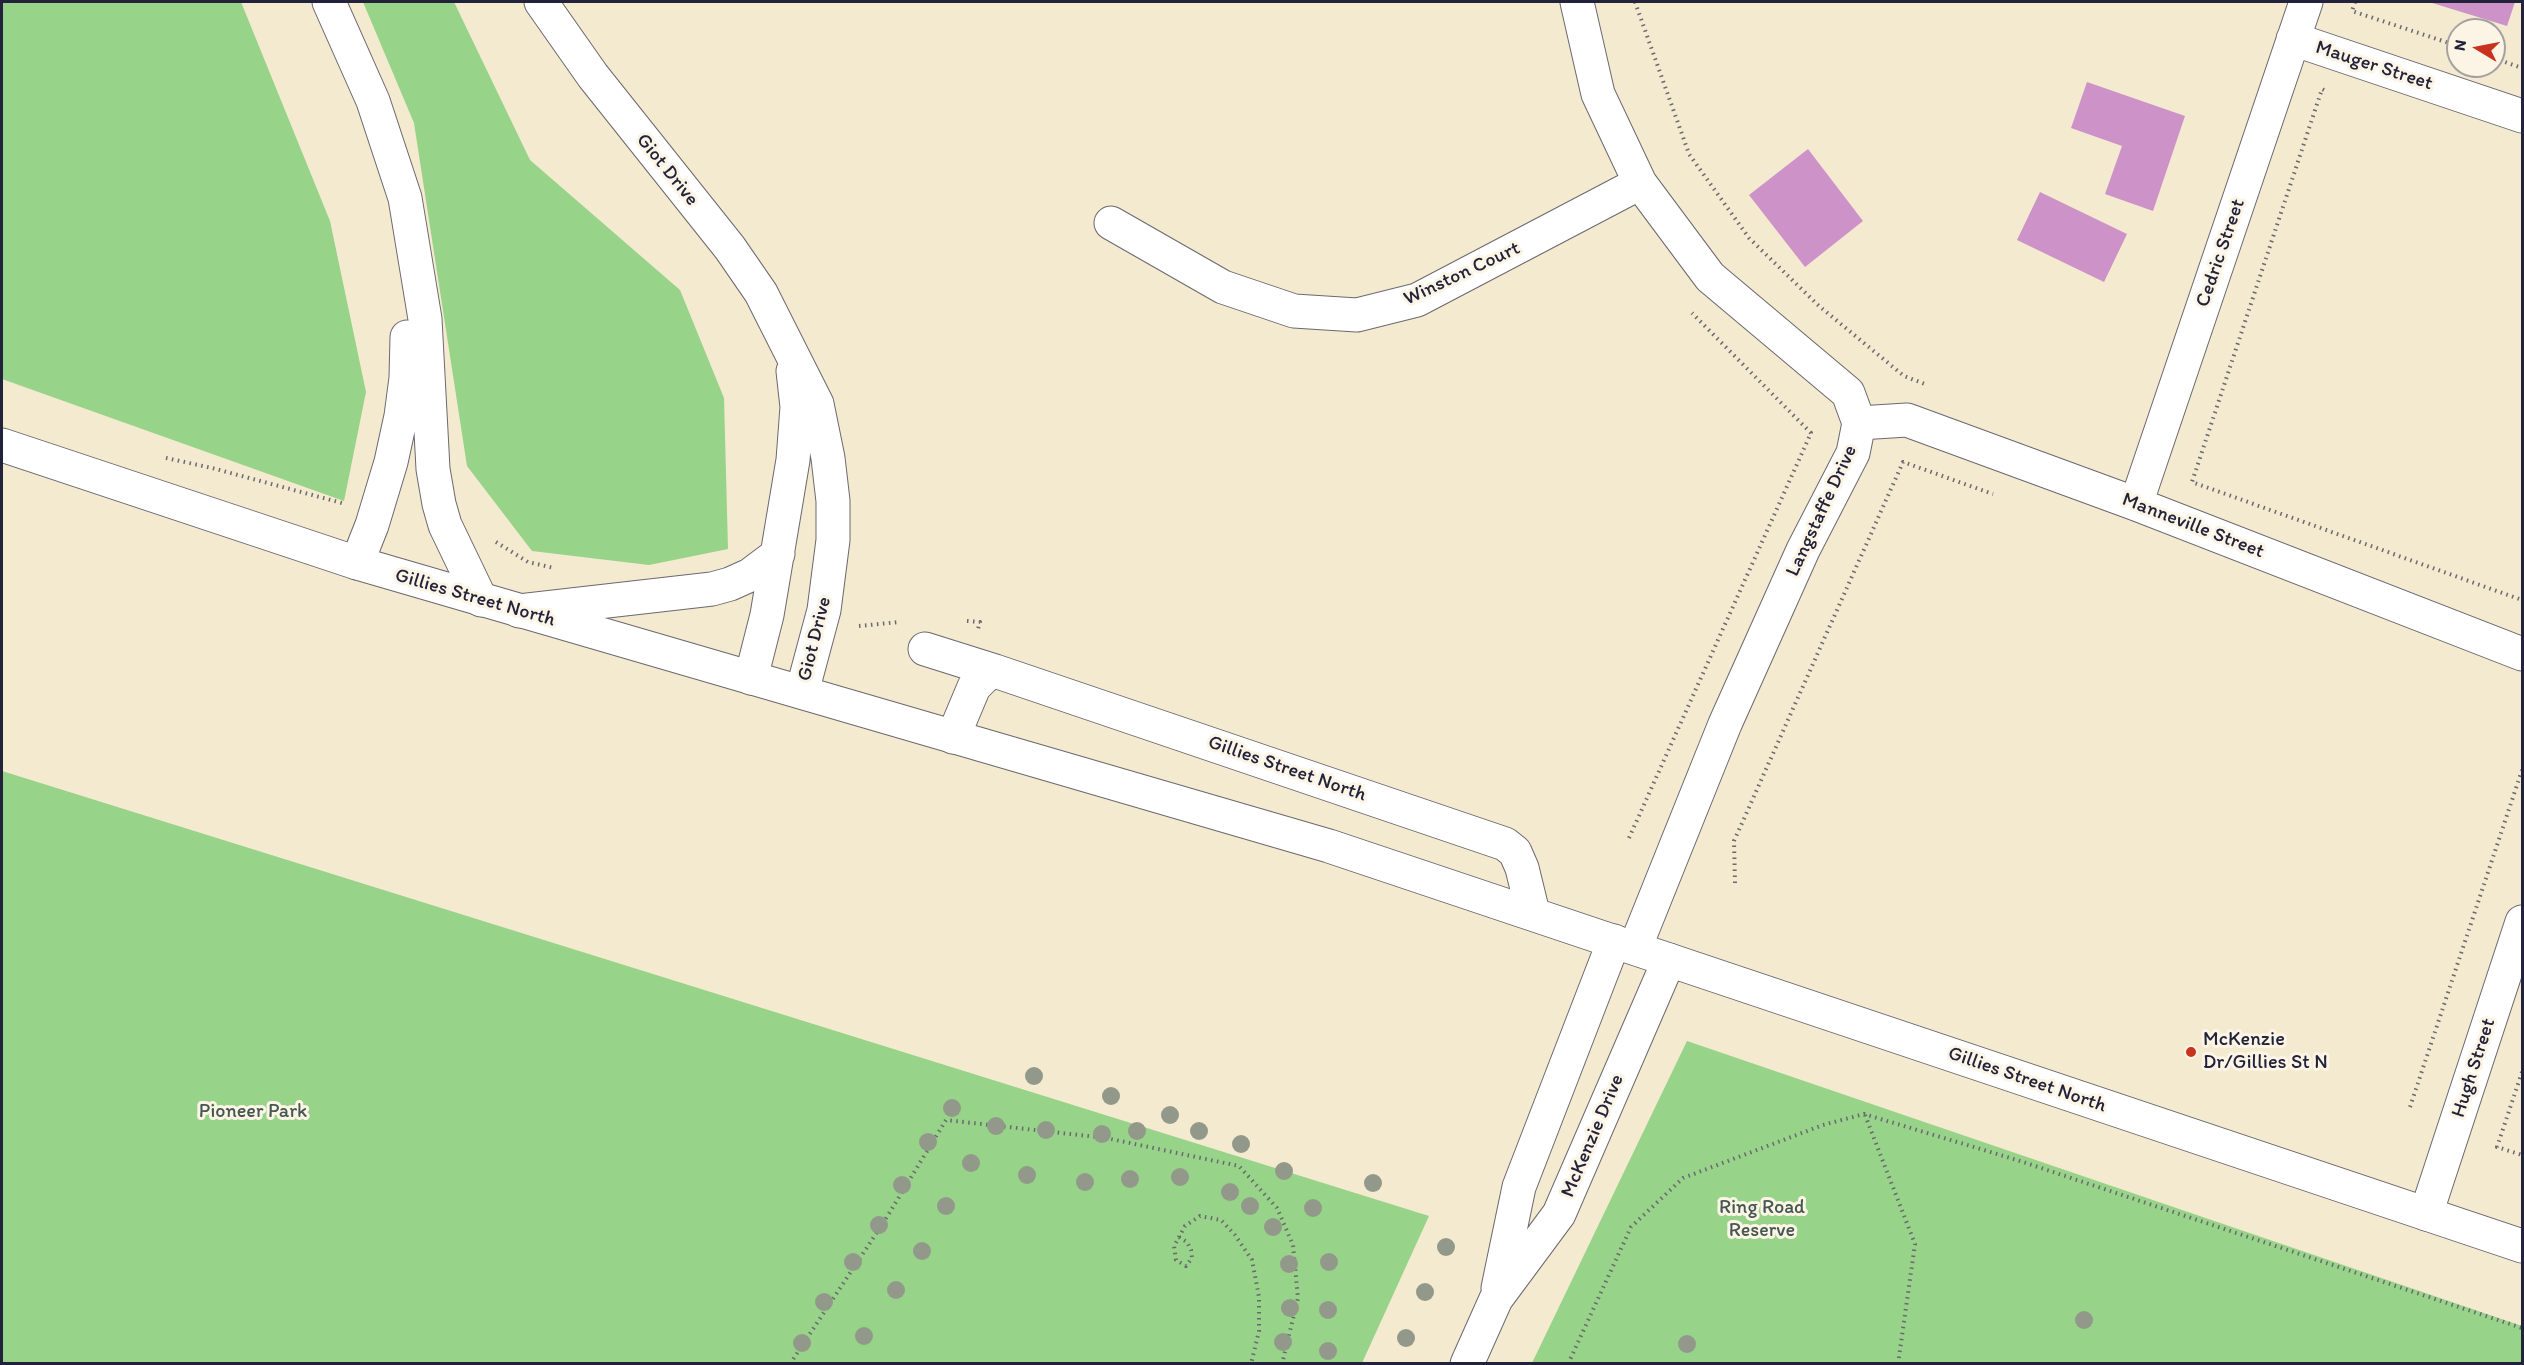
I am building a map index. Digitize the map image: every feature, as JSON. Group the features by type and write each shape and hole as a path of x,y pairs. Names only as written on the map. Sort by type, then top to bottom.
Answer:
{"main road":[{"path":"329,2 373,101 392,152 405,198 416,255 424,319 433,469 445,525 481,600"},
{"name":"Giot Drive","path":"541,2 593,76 729,248 761,293 817,404 823,427 833,501 833,540 826,600 802,692"},
{"name":"Langstaffe Drive","path":"1577,2 1598,94 1640,183 1710,277 1848,393 1859,423 1853,453 1803,550 1625,945"},
{"name":"Cedric Street","path":"2136,504 2306,2"},
{"name":"Mauger Street","path":"2294,39 2523,116"},
{"path":"357,563 372,525 391,462 406,378 406,285 401,241 373,101"},
{"name":"Winston Court","path":"1111,223 1223,287 1294,311 1357,315 1417,300 1640,183"},
{"name":"Giot Drive","path":"751,678 767,615 793,460 796,385 786,343"},
{"name":"Manneville Street","path":"1859,423 1907,420 2136,504 2523,654"},
{"name":"Gillies Street North","path":"2,446 357,563 1329,846 2523,1246"},
{"path":"518,611 712,589 750,575 778,554"},
{"name":"Gillies Street North","path":"925,649 1505,844 1515,852 1522,868 1533,913"},
{"path":"953,736 974,687 985,676 995,671"},
{"name":"Hugh Street","path":"2426,1214 2523,922"},
{"name":"McKenzie Drive","path":"1467,1364 1496,1299 1519,1187 1625,945"},
{"name":"McKenzie Drive","path":"1496,1299 1559,1214 1669,960"}],"path":[{"path":"1635,2 1689,154 1749,238 1820,306 1904,376 1926,385"},
{"path":"2355,2 2352,11 2446,42"},
{"path":"2506,62 2523,68"},
{"path":"2322,89 2192,482 2523,600"},
{"path":"1629,838 1812,433 1690,311"},
{"path":"1735,884 1734,841 1903,462"},
{"path":"2410,1107 2523,770"},
{"path":"2523,1072 2498,1147 2523,1155"},
{"path":"1864,1114 1915,1244 1898,1364"},
{"path":"1568,1364 1631,1227 1683,1178 1823,1125 1864,1114 2017,1160 2523,1328"},
{"path":"789,1364 885,1220 946,1120 1106,1138 1239,1166 1277,1208 1293,1245 1298,1298 1282,1364"},
{"path":"1179,1237 1187,1242 1191,1250 1192,1258 1186,1266 1176,1260 1174,1246 1185,1226 1200,1216 1221,1220 1235,1235 1252,1260 1258,1297 1259,1331 1251,1364"}],"green space":[{"path":"2,2 241,2 330,221 366,392 344,501 2,379"},
{"path":"363,2 454,2 530,160 680,290 724,398 728,549 649,565 532,551 467,466 414,123"},
{"name":"Pioneer Park","path":"2,771 1429,1216 1362,1363 2,1363"},
{"name":"Ring Road Reserve","path":"1687,1041 2522,1326 2522,1363 1532,1363"}],"building":[{"path":"2429,2 2515,2 2507,26 2506,18 2481,18"},
{"path":"2087,82 2185,116 2153,211 2105,194 2122,146 2071,128"},
{"path":"1808,149 1863,221 1805,267 1749,195"},
{"path":"2040,192 2127,234 2104,282 2017,240"}],"place":[{"name":"McKenzie Dr/Gillies St N","path":"2191,1052"}]}
